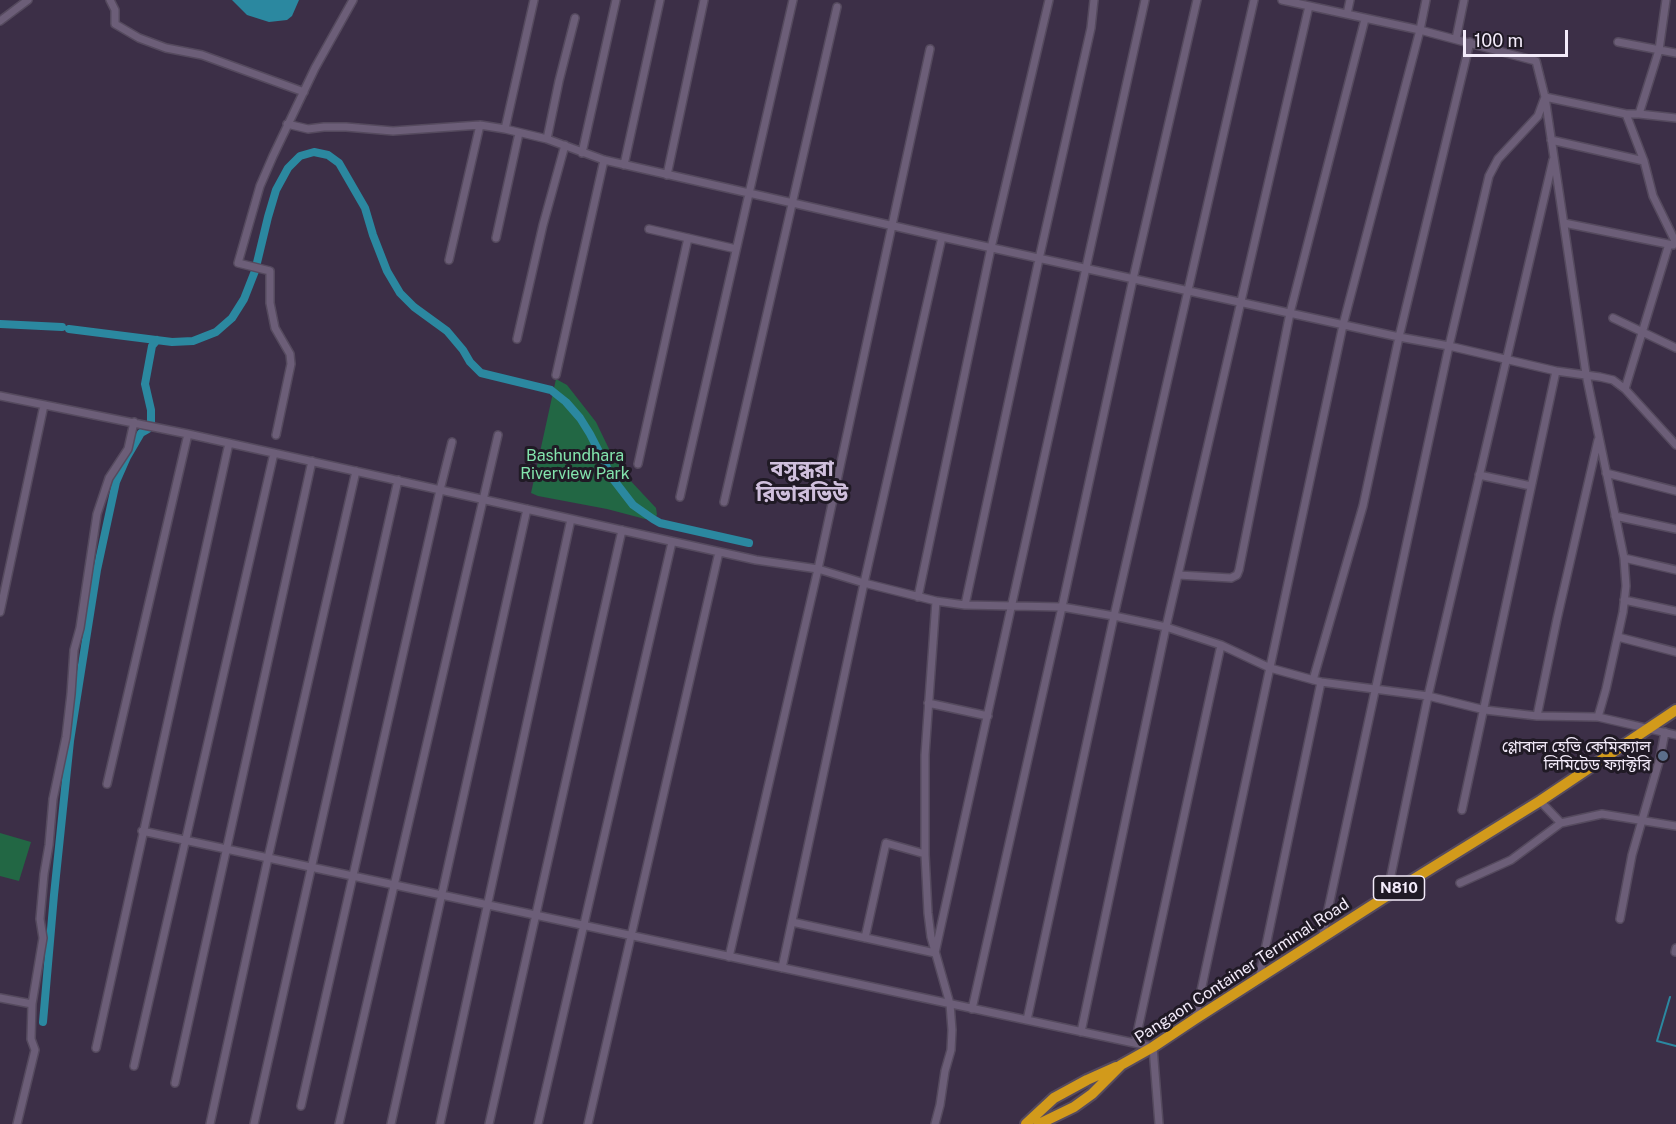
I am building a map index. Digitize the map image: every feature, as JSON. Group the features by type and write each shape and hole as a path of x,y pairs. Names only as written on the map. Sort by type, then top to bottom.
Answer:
{"highway":[{"name":"Pangaon Container Terminal Road","path":"1039,1124 1074,1107 1092,1094 1121,1065 1153,1047 1393,892 1540,801 1676,710"},
{"name":"N810","path":"1026,1124 1054,1098 1121,1065"}],"street":[{"path":"0,21 28,0"},
{"path":"110,0 115,10 115,24 139,38 166,48 202,55 304,92"},
{"path":"505,129 534,0"},
{"path":"582,153 616,0"},
{"path":"624,165 660,0"},
{"path":"667,175 704,0"},
{"path":"680,497 793,0"},
{"path":"918,597 991,248 1048,0"},
{"path":"965,605 1091,28 1094,0"},
{"path":"935,953 1145,0"},
{"path":"972,1008 1197,0"},
{"path":"1027,1020 1114,615 1254,0"},
{"path":"1282,0 1312,4 1470,42 1536,61 1545,97 1586,374 1624,558 1626,586 1618,637 1598,717"},
{"path":"1347,14 1350,0"},
{"path":"1195,1019 1343,325 1426,0"},
{"path":"1456,39 1464,0"},
{"path":"1639,114 1659,50 1666,0"},
{"path":"276,435 291,364 290,354 275,328 270,303 270,271 238,263 260,186 287,124 315,68 354,1"},
{"path":"1080,1032 1166,627 1239,302 1312,4"},
{"path":"724,502 837,7"},
{"path":"547,139 575,18"},
{"path":"1178,575 1231,578 1237,575 1290,313 1365,18"},
{"path":"1259,979 1317,681 1363,506 1399,337 1470,42"},
{"path":"1618,42 1676,53"},
{"path":"729,957 818,569 930,49"},
{"path":"1545,97 1626,114 1676,118"},
{"path":"1322,938 1449,345 1489,176 1498,159 1538,116 1545,97"},
{"path":"1625,388 1642,331 1674,244 1653,196 1644,161 1626,114"},
{"path":"287,124 308,129 346,127 393,131 480,124 547,139 604,160 667,175 1343,325 1449,345 1556,371 1613,380 1625,388 1676,445"},
{"path":"449,260 480,124"},
{"path":"496,238 519,133"},
{"path":"1551,140 1644,161"},
{"path":"517,339 543,225 565,145"},
{"path":"1393,892 1390,880 1428,696 1553,157"},
{"path":"556,375 604,160"},
{"path":"1564,223 1674,244"},
{"path":"649,229 736,249"},
{"path":"782,968 864,583 942,237"},
{"path":"638,464 688,238"},
{"path":"1614,318 1676,348"},
{"path":"1462,810 1556,371"},
{"path":"0,396 134,422 756,560 818,569 936,601 965,605 1062,607 1114,615 1166,627 1221,645 1270,668 1317,681 1428,696 1485,710 1537,716 1598,717 1676,735"},
{"path":"0,612 44,405"},
{"path":"17,1124 35,1050 31,1039 32,1004 43,938 40,919 41,902 53,799 66,737 74,650 80,628 97,514 109,478 128,449 134,422"},
{"path":"107,784 188,434"},
{"path":"339,1124 498,435"},
{"path":"1537,716 1599,437"},
{"path":"301,1106 440,490 453,442"},
{"path":"96,1048 229,443"},
{"path":"134,1066 274,453"},
{"path":"175,1083 312,461"},
{"path":"210,1124 356,471"},
{"path":"1606,473 1676,491"},
{"path":"1479,476 1532,486"},
{"path":"254,1124 398,480"},
{"path":"390,1124 527,509"},
{"path":"1615,516 1676,529"},
{"path":"440,1124 571,519"},
{"path":"489,1124 622,530"},
{"path":"538,1124 672,542"},
{"path":"588,1124 719,552"},
{"path":"1624,558 1676,570"},
{"path":"1624,600 1676,611"},
{"path":"935,1124 951,1050 952,1030 950,1004 931,937 925,854 925,754 936,601"},
{"path":"1618,637 1676,652"},
{"path":"1135,1044 1221,645"},
{"path":"928,703 988,716"},
{"path":"1620,919 1632,855 1660,758 1665,732"},
{"path":"1540,801 1561,823"},
{"path":"1460,883 1511,860 1561,823 1602,814 1676,826"},
{"path":"142,831 1153,1047 1160,1124"},
{"path":"865,938 886,843 925,854"},
{"path":"792,922 935,953"},
{"path":"0,998 32,1004"}],"green space":[{"name":"Bashundhara Riverview Park","path":"556,379 567,385 596,422 610,451 627,477 656,508 657,515 653,519 531,493"},
{"path":"0,833 31,842 19,881 0,876"}],"water":[{"path":"232,0 299,0 292,16 287,20 269,22 247,15"}],"waterway":[{"path":"69,329 172,342 193,341 216,332 232,318 244,299 255,271 276,190 288,168 300,156 314,152 328,155 339,163 365,208 387,271 400,293 414,307 447,331 481,373 551,390 566,402 590,434 613,479 633,505 653,519 660,523 749,543"},
{"path":"0,324 62,327"},
{"path":"43,1022 70,741 97,570 116,482 141,433 148,429 151,423 151,410 145,384 152,346 157,340"},
{"path":"1670,997 1657,1041 1676,1046"}],"place":[{"name":"গ্লোবাল হেভি কেমিক্যাল লিমিটেড ফ্যাক্টরি","path":"1663,756"}],"district":[{"name":"বসুন্ধরা রিভারভিউ","path":"802,482"}]}
